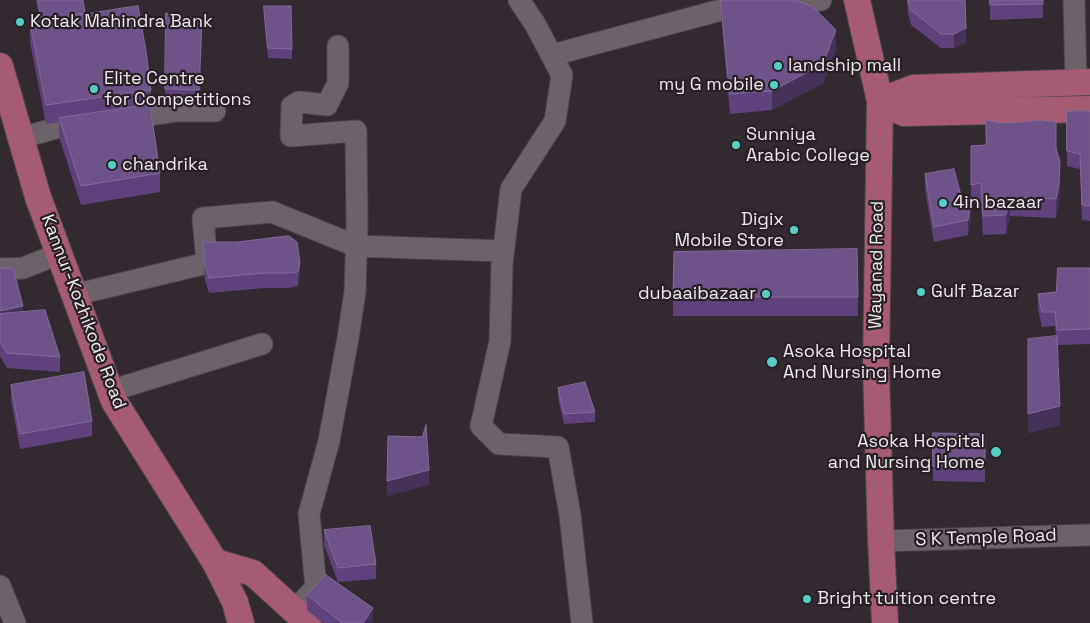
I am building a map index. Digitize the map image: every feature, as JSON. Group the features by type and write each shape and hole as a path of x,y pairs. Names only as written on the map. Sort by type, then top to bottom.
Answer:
{"main road":[{"name":"Wayanad Road","path":"857,0 880,101 876,367 881,541 886,623"},
{"name":"Kannur-Kozhikode Road","path":"0,66 38,197 114,402 215,562 235,602 241,623"},
{"path":"880,101 913,88 1083,82"},
{"path":"880,101 904,113 1090,109"},
{"path":"215,562 253,573 301,616"}],"street":[{"path":"519,0 535,24 562,75 555,121 510,189 502,264 500,342 481,426 499,444 558,447 570,515 582,623"},
{"path":"552,55 724,9 821,0"},
{"path":"1074,0 1083,82"},
{"path":"301,616 316,588 309,514 329,441 355,292 356,132 291,136 292,106 299,102 327,105 338,83 338,46"},
{"path":"21,138 60,127 177,111 215,111"},
{"path":"74,295 207,263 203,218 272,212 356,246 503,251"},
{"path":"0,269 23,268 59,254"},
{"path":"110,392 262,344"},
{"name":"S K Temple Road","path":"881,541 1090,535"},
{"path":"0,586 15,623"}],"building":[{"path":"38,0 83,0 85,13 42,20"},
{"name":"landship mall","path":"721,0 793,0 812,6 836,30 823,64 772,91 730,94"},
{"path":"908,0 965,0 966,28 954,34 941,34 911,10"},
{"path":"990,0 1043,0 1043,4 990,5"},
{"name":"Elite Centre for Competitions","path":"138,6 151,90 46,105 30,23"},
{"path":"264,6 291,6 292,49 268,48"},
{"path":"166,13 202,20 199,90 165,89"},
{"name":"chandrika","path":"150,105 160,173 81,186 59,118"},
{"path":"1067,111 1090,111 1090,206 1082,205 1080,154 1067,151"},
{"path":"986,120 1001,123 1038,120 1056,122 1056,148 1060,162 1056,199 1010,197 1006,215 983,216 981,183 971,185 971,146 986,145"},
{"name":"4in bazaar","path":"954,169 963,203 971,203 968,220 934,227 925,174"},
{"path":"289,236 297,242 300,262 298,272 209,278 205,265 203,242 237,242"},
{"path":"857,249 858,297 673,297 674,252"},
{"path":"13,268 23,306 0,311 0,269"},
{"path":"1058,268 1090,268 1090,329 1057,330 1055,312 1042,312 1038,294 1056,292"},
{"path":"45,310 60,357 7,353 0,342 0,314"},
{"path":"1057,336 1060,406 1028,414 1028,339"},
{"path":"84,372 92,421 20,434 11,385"},
{"path":"585,382 595,412 564,414 558,388"},
{"path":"426,425 429,470 387,481 388,436 422,437"},
{"path":"933,433 985,434 985,467 933,466"},
{"path":"370,526 376,564 338,568 324,530"},
{"path":"326,575 373,608 363,623 342,623 307,595"}],"place":[{"name":"Kotak Mahindra Bank","path":"20,22"},
{"name":"landship mall","path":"778,66"},
{"name":"my G mobile","path":"774,85"},
{"name":"Elite Centre for Competitions","path":"94,89"},
{"name":"Sunniya Arabic College","path":"736,145"},
{"name":"chandrika","path":"112,165"},
{"name":"4in bazaar","path":"943,203"},
{"name":"Digix Mobile Store","path":"794,230"},
{"name":"Gulf Bazar","path":"921,292"},
{"name":"dubaaibazaar","path":"766,294"},
{"name":"Asoka Hospital And Nursing Home","path":"772,362"},
{"name":"Asoka Hospital and Nursing Home","path":"996,452"},
{"name":"Bright tuition centre","path":"807,599"}]}
